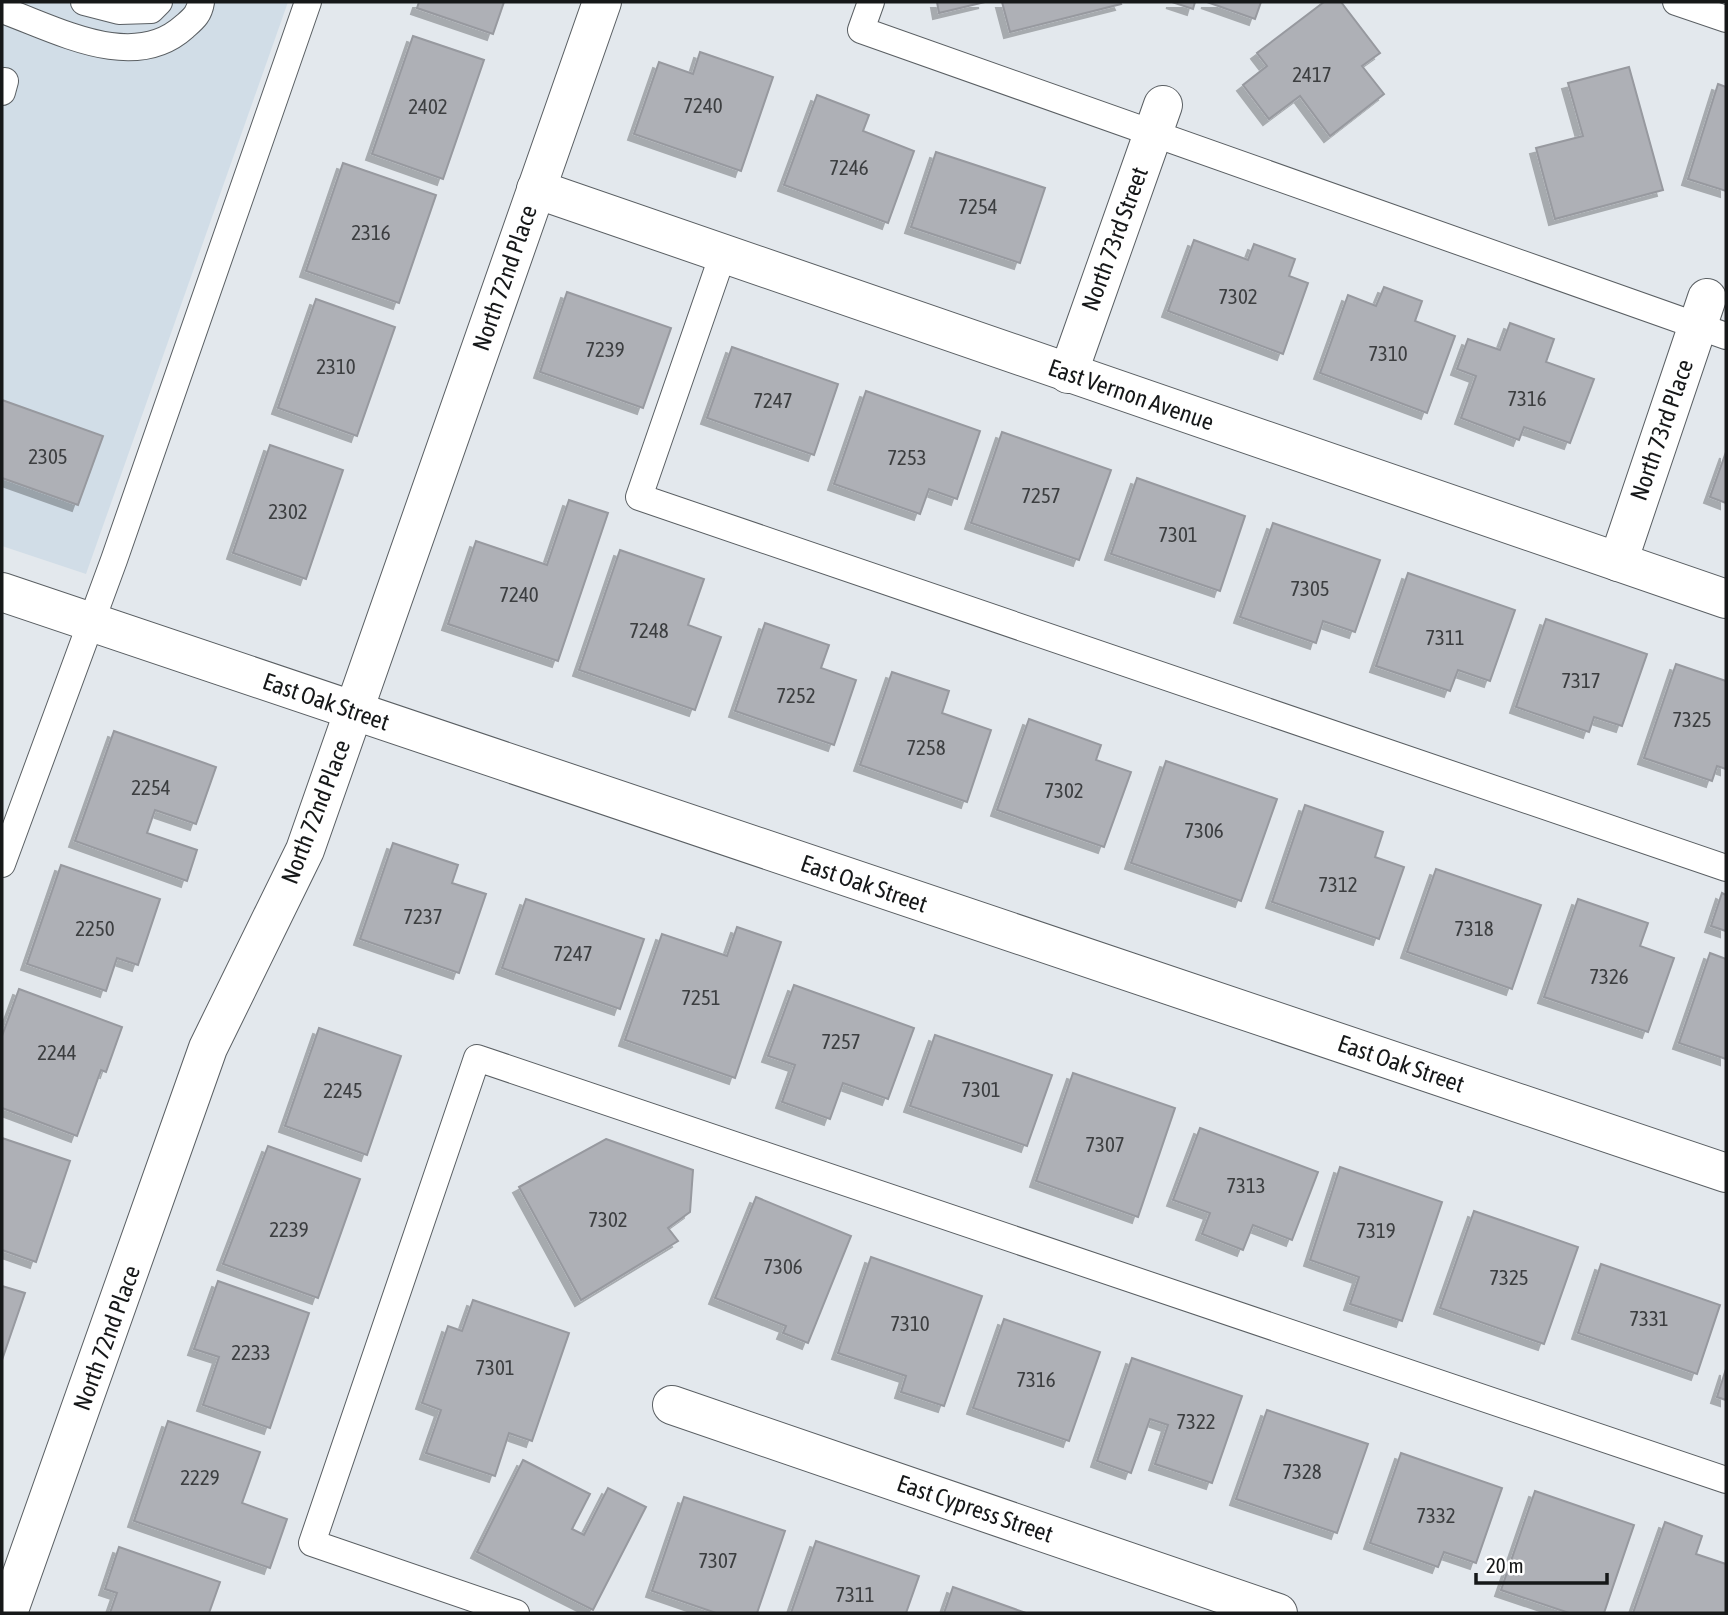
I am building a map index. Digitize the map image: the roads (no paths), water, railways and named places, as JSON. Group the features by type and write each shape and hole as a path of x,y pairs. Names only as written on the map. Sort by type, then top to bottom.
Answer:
{"street":[{"name":"North 72nd Place","path":"8,1613 208,1048 305,850 602,2"},
{"name":"North 73rd Street","path":"1068,374 1158,119"},
{"name":"East Vernon Avenue","path":"536,189 1726,598"},
{"name":"North 73rd Place","path":"1618,562 1710,321"},
{"name":"East Oak Street","path":"2,592 1726,1173"},
{"name":"East Cypress Street","path":"672,1405 1278,1613"}],"lane":[{"path":"84,2 119,11 151,10 159,2"},
{"path":"2,10 112,48 145,48 173,37 200,13 201,2"},
{"path":"2,864 114,560 308,2"},
{"path":"871,2 861,30 1158,119 1710,321"},
{"path":"1676,2 1726,19"},
{"path":"723,254 639,497 1726,868"},
{"path":"516,1613 312,1543 477,1058 1726,1480"}]}
